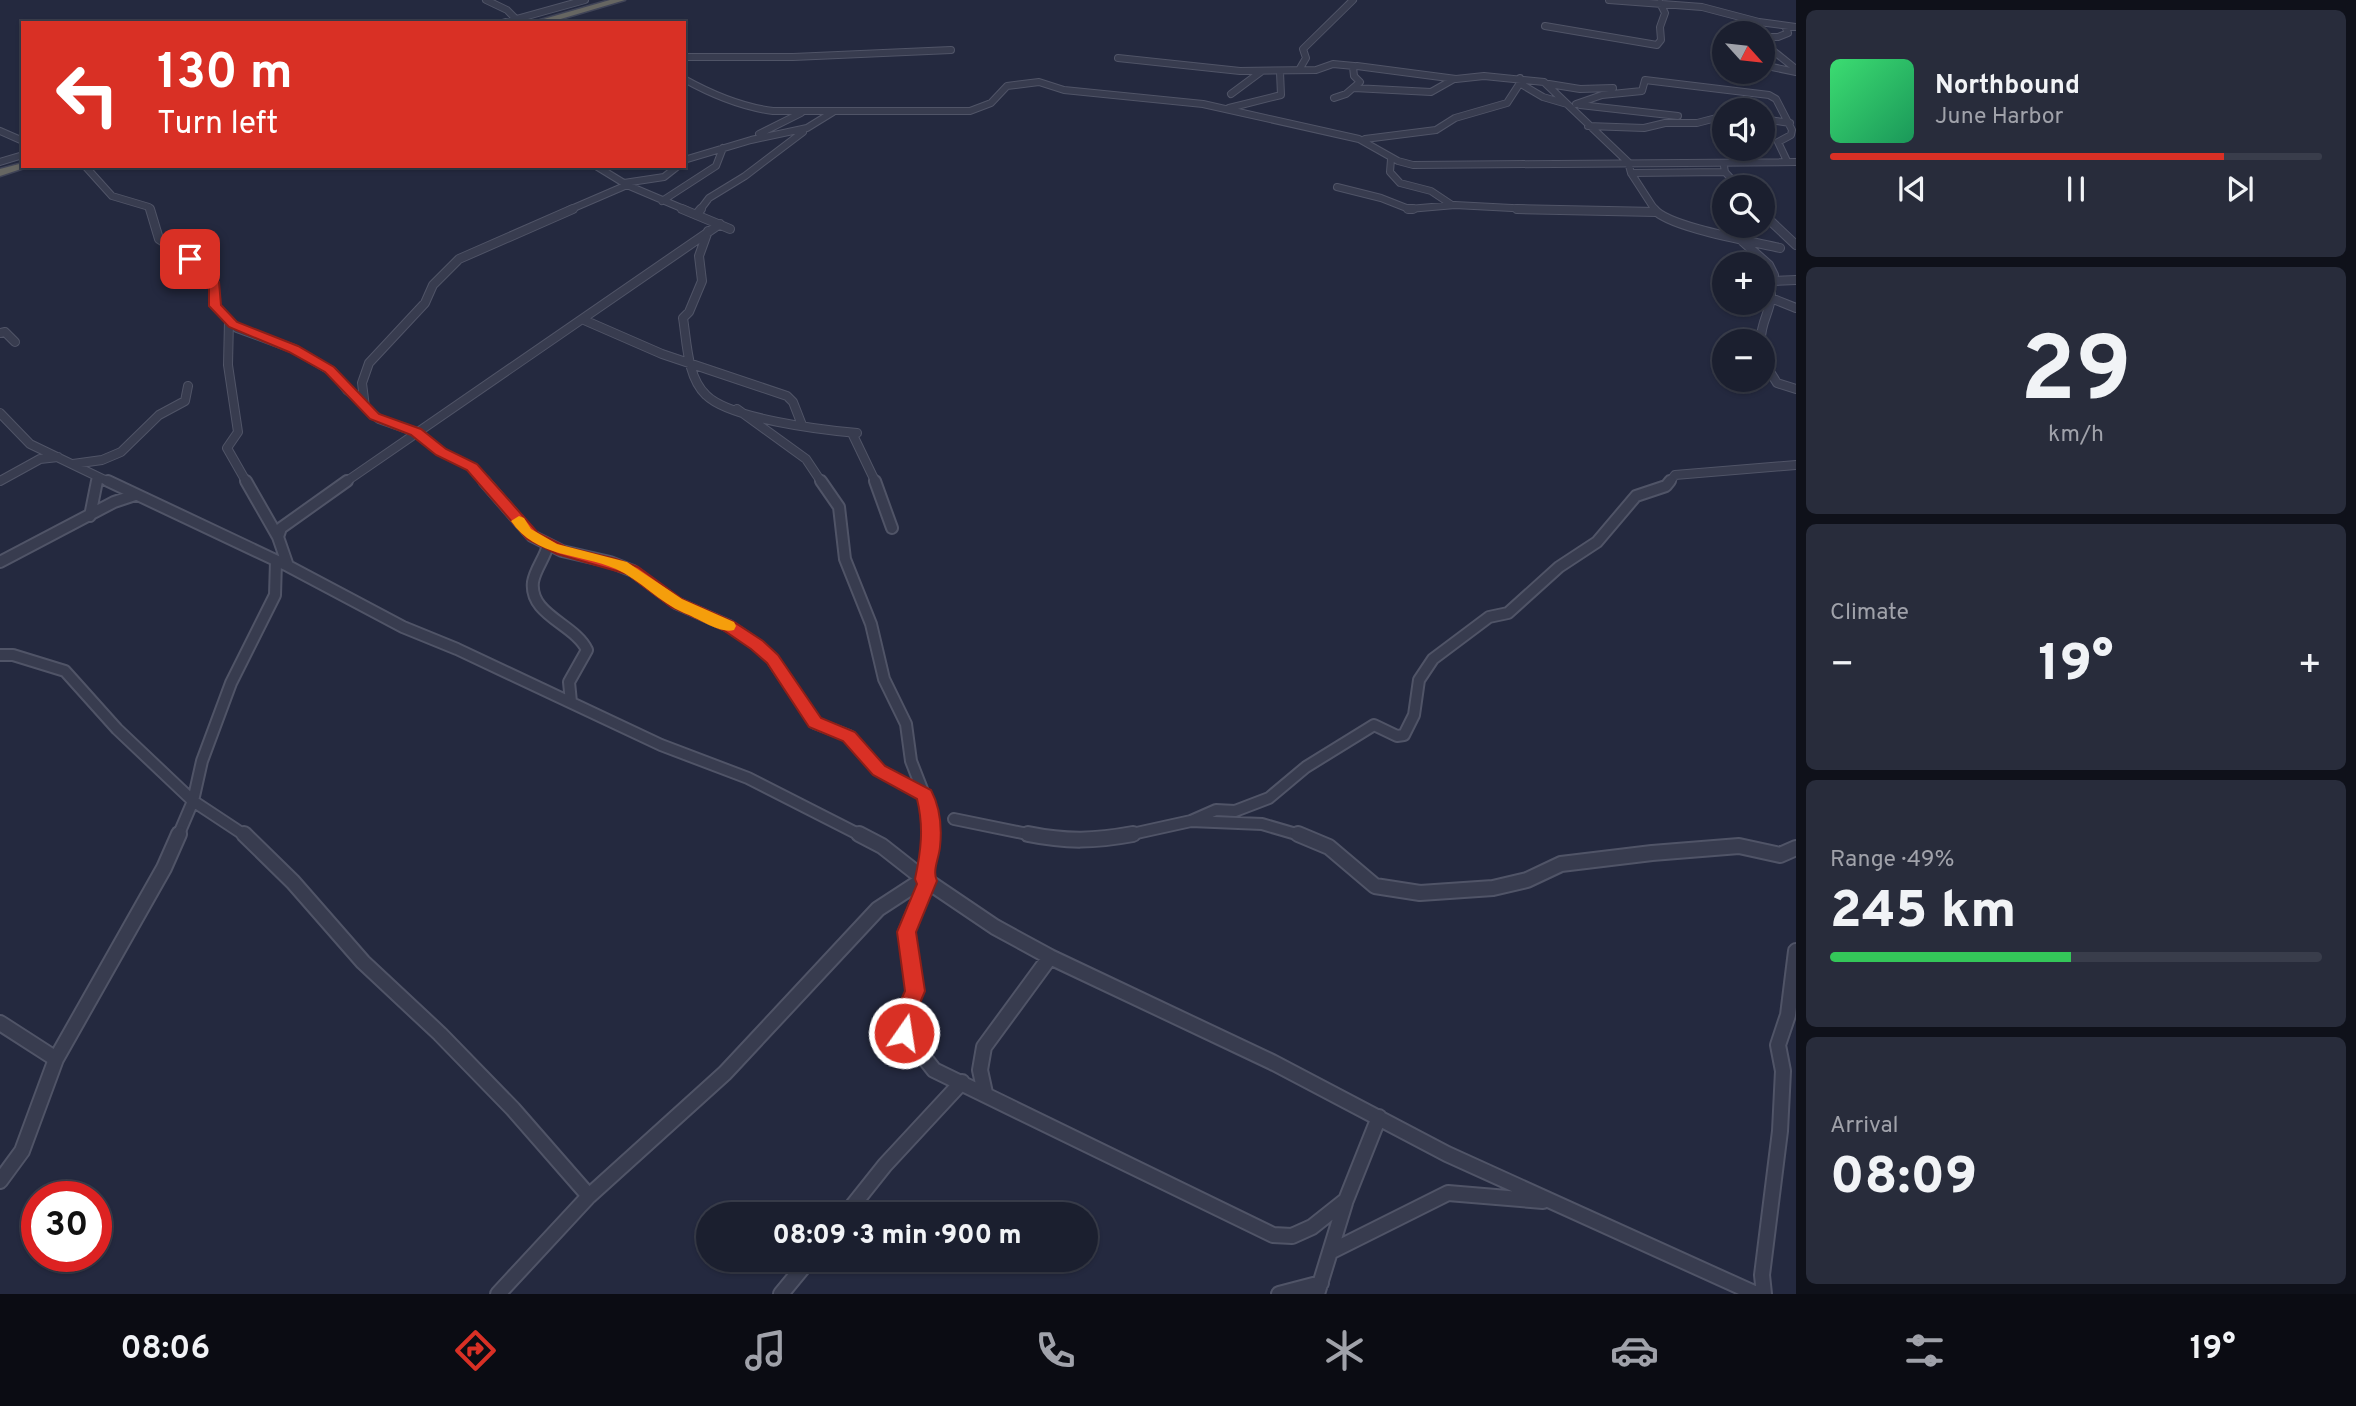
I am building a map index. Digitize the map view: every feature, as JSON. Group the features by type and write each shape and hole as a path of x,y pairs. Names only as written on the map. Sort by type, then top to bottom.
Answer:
{"highway":[{"path":"542,21 620,0"},
{"path":"0,173 21,167"}],"street":[{"path":"486,0 503,8 517,21 585,0"},
{"path":"1299,70 1306,58 1303,49 1353,0"},
{"path":"1609,0 1722,11 1753,21"},
{"path":"1545,26 1657,44 1661,40 1660,27 1665,13 1660,3"},
{"path":"1775,24 1796,27"},
{"path":"1775,37 1788,33 1785,26"},
{"path":"686,57 793,57 951,50"},
{"path":"1775,51 1796,71"},
{"path":"1118,58 1280,72 1318,70 1333,64 1454,79 1520,80 1582,89 1644,87"},
{"path":"1334,98 1360,82 1354,76 1354,66"},
{"path":"1775,67 1796,71"},
{"path":"1231,94 1262,71"},
{"path":"1227,108 1280,95 1280,72"},
{"path":"1354,88 1430,92 1454,79"},
{"path":"1576,104 1602,94 1642,91 1646,79 1759,92 1776,99 1792,130 1791,135 1778,142 1787,161"},
{"path":"686,80 709,93 733,99 748,108 804,111 970,111 991,103 1007,86 1033,82 1064,90 1227,108 1359,139 1377,140 1407,132 1436,130 1456,118 1507,103 1520,80"},
{"path":"1520,80 1549,101 1678,116"},
{"path":"1548,84 1588,126 1628,162 1631,173 1656,212"},
{"path":"1248,103 1252,116"},
{"path":"751,140 804,111"},
{"path":"696,215 708,199 745,176 834,111"},
{"path":"1642,111 1668,122"},
{"path":"1588,126 1644,128 1668,122 1697,123 1712,119"},
{"path":"1775,121 1796,124"},
{"path":"686,159 812,126"},
{"path":"0,131 21,140"},
{"path":"1359,139 1376,146 1391,159 1408,164 1436,166 1712,160"},
{"path":"662,201 716,166 723,148"},
{"path":"0,162 21,156"},
{"path":"1391,159 1390,172 1400,183 1431,191 1451,205"},
{"path":"1725,172 1726,161"},
{"path":"1775,161 1796,162"},
{"path":"87,168 112,196 149,207 158,238 190,259 215,284 215,306 237,328 294,349 333,372 346,390 379,419 416,432 441,452 475,470 509,507 526,532 548,545 622,566 676,603 729,626 772,659 815,723 849,736 879,770 925,795"},
{"path":"599,168 625,184 730,229"},
{"path":"363,403 362,383 369,363 425,303 433,285 459,259 625,184 664,177 675,168"},
{"path":"1631,173 1725,172 1728,175"},
{"path":"1336,187 1381,198 1409,209 1451,205 1557,211 1656,212 1683,225 1780,248"},
{"path":"278,537 285,523 293,517 584,320 720,224"},
{"path":"1775,226 1796,245"},
{"path":"708,231 698,257 702,281 689,312 683,318 690,363 709,397 737,409 824,430 855,433 880,490 892,528"},
{"path":"1774,252 1788,239"},
{"path":"1741,240 1754,252"},
{"path":"1775,281 1796,281"},
{"path":"1775,300 1796,308"},
{"path":"0,1181 22,1151 56,1059 164,868 193,801 202,761 231,683 275,595 282,564 278,537 228,448 238,432 228,365 229,320"},
{"path":"584,320 690,363 787,396 793,402 802,425"},
{"path":"0,333 5,332 15,342"},
{"path":"1775,380 1777,383 1796,389"},
{"path":"73,464 100,461 123,451 158,416 185,401 188,386"},
{"path":"737,409 806,459 839,507 845,559 871,624 884,679 906,724 911,761 925,795 931,820 931,847 926,880 906,932 915,991 901,1028 934,1070 1273,1235 1292,1236 1312,1227 1346,1200"},
{"path":"0,413 10,420 25,441 282,564 402,627 661,745 748,778 824,815 882,846 995,927 1050,957 1240,1046 1447,1154 1756,1294"},
{"path":"0,481 40,459 60,457"},
{"path":"954,819 1046,839 1080,842 1146,832 1191,821 1216,810 1235,811 1269,798 1280,792 1306,767 1374,725 1397,736 1404,735 1413,715 1419,680 1433,659 1489,617 1508,613 1559,567 1597,542 1636,496 1666,486 1675,475 1796,465"},
{"path":"90,516 98,477"},
{"path":"0,562 122,498 135,495"},
{"path":"548,545 534,580 534,594 546,612 581,637 587,650 569,682 570,702"},
{"path":"0,655 16,656 65,671 117,729 193,801 244,834 293,882 363,962 440,1034 513,1109 589,1196"},
{"path":"1191,821 1221,825 1257,823 1322,843 1358,876 1374,886 1398,890 1471,893 1529,880 1561,864 1739,846 1780,855 1796,848"},
{"path":"498,1294 589,1196 725,1073 878,909 926,880"},
{"path":"1764,1294 1762,1281 1780,1130 1783,1075 1778,1045 1788,1015 1796,951"},
{"path":"985,1093 978,1076 978,1064 984,1047 1050,957"},
{"path":"0,1023 56,1059"},
{"path":"856,1202 962,1082"},
{"path":"1279,1294 1319,1289 1346,1200 1379,1117"},
{"path":"1330,1252 1448,1193 1550,1201"},
{"path":"781,1294 799,1272"}],"slow traffic":[{"path":"519,521 526,532 552,547 622,566 683,607 729,626"}],"route":[{"path":"190,259 215,284 217,288 214,302 217,310 237,328 294,349 329,369 374,417 416,432 441,452 472,467 509,507 526,532 562,551 622,566 676,603 729,626 757,645 772,659 815,723 849,736 879,770 925,795 931,820 931,847 924,879 928,881 906,932 915,991 902,1022 904,1033"}]}
